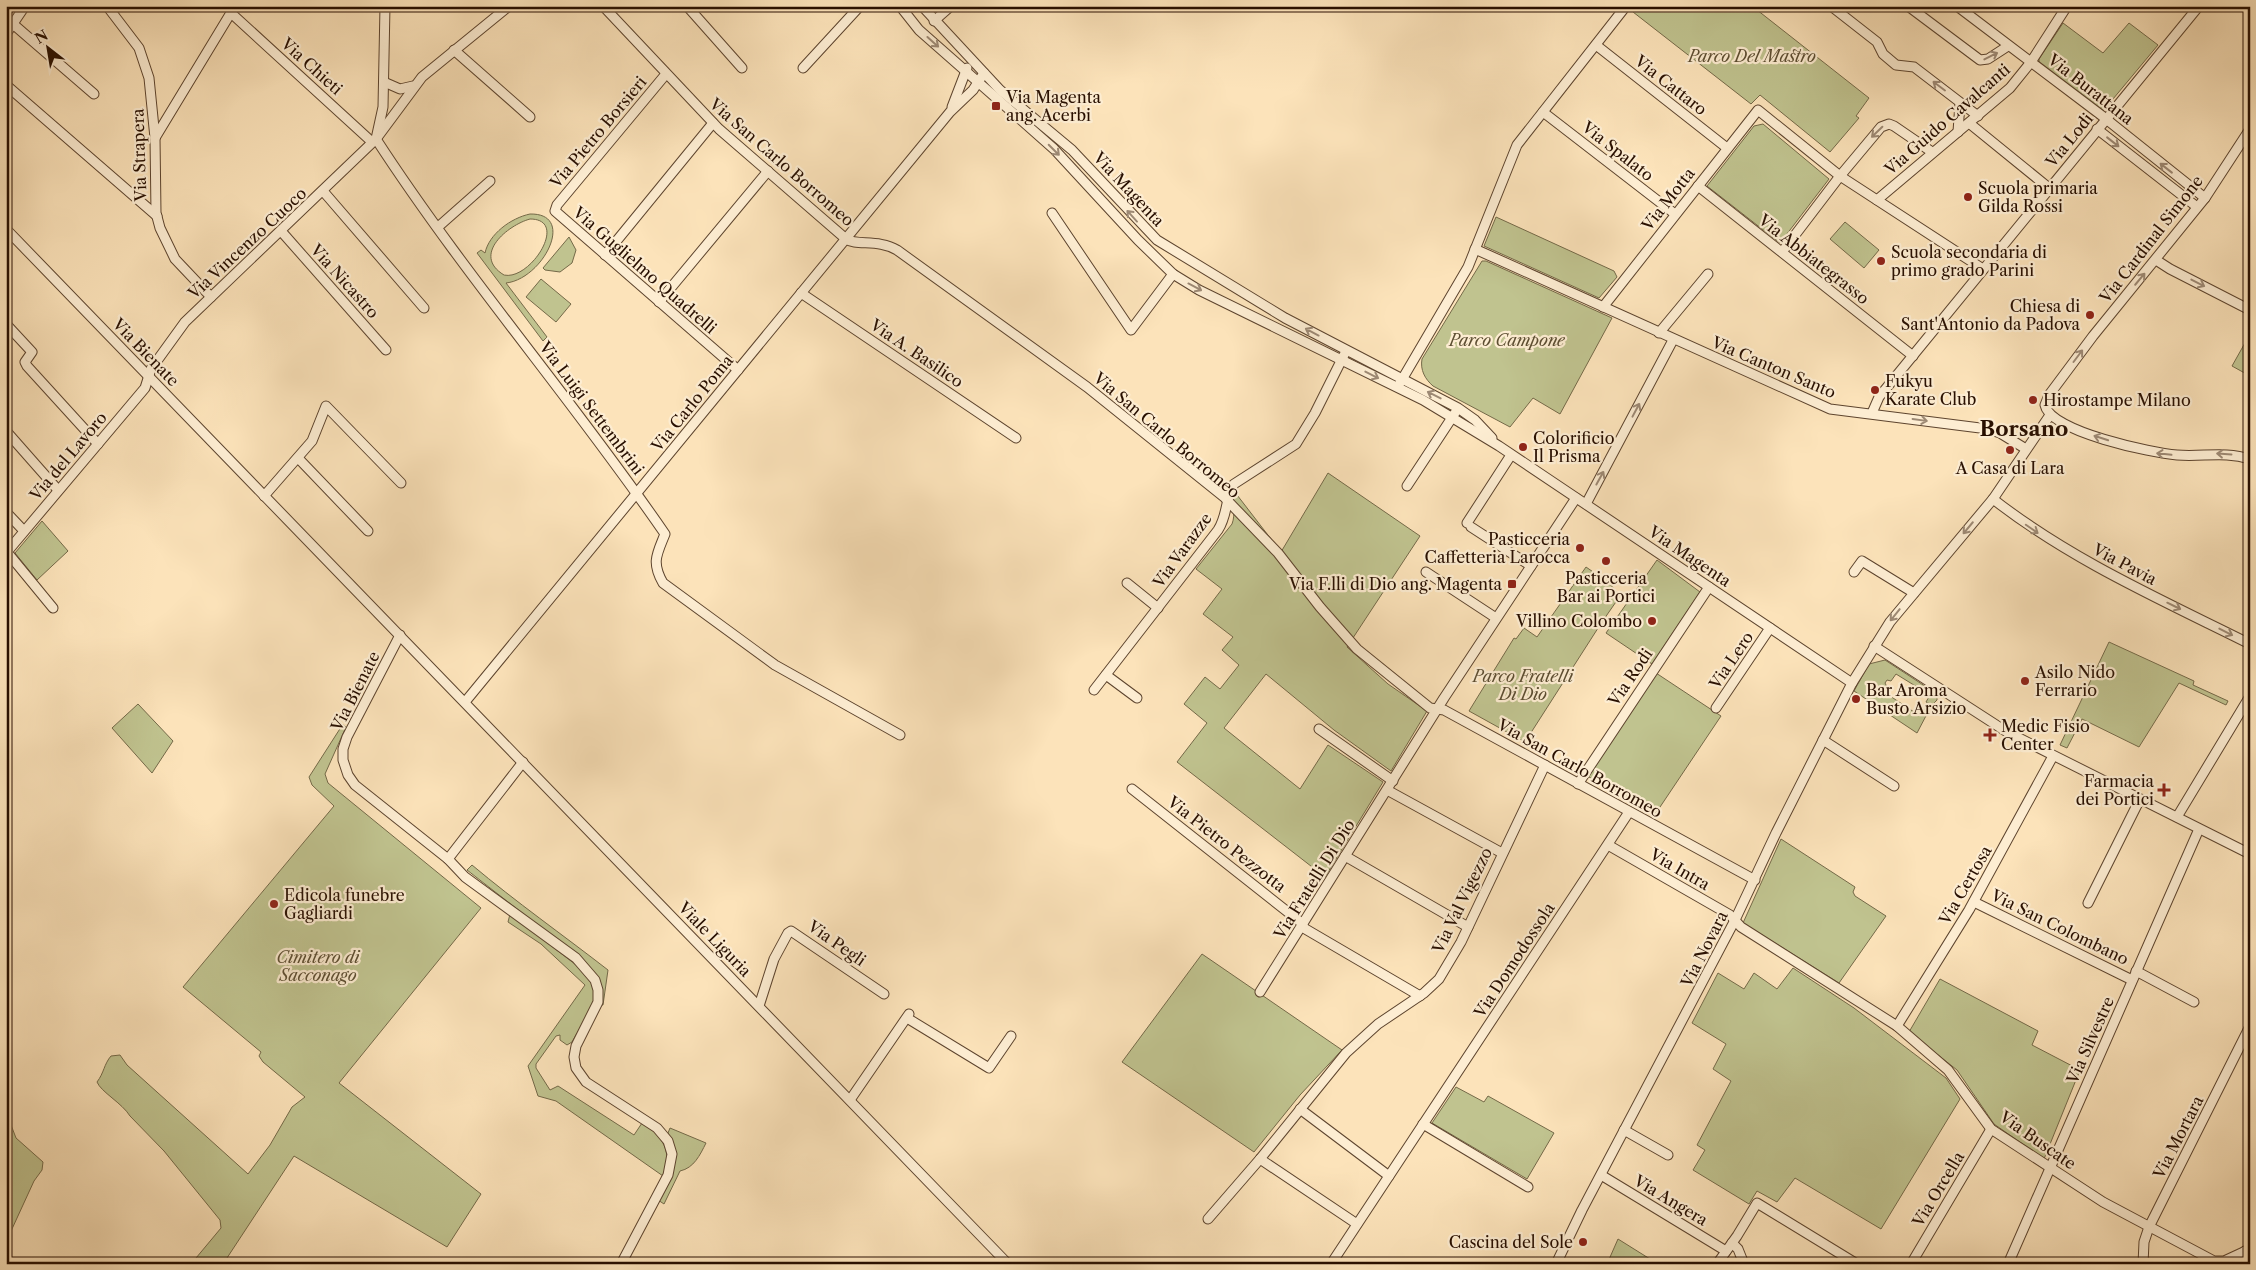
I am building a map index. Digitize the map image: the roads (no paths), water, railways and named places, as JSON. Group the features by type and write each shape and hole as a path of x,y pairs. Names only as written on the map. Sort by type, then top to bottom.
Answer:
{"street":[{"path":"6,34 25,6"},
{"name":"Via Strapera","path":"107,6 138,46 150,84 155,138 157,216 162,234 173,255 211,297"},
{"path":"374,141 382,115 385,6"},
{"name":"Via Vincenzo Cuoco","path":"149,376 178,330 374,141 413,86 509,6"},
{"name":"Via San Carlo Borromeo","path":"604,6 713,123 846,239 853,242 881,243 897,250 1087,387 1224,497 1228,504 1278,553 1357,649 1430,708 1444,710 1755,880"},
{"path":"687,6 742,68"},
{"path":"803,68 860,6"},
{"name":"Via Magenta","path":"900,6 916,27 1054,149 1138,240 1173,274 1199,290 1342,359 1458,408 1475,420 1499,446"},
{"name":"Via Magenta","path":"922,6 1002,92 1072,150 1147,232 1187,260 1346,350 1499,446 1852,682"},
{"path":"934,21 951,6"},
{"path":"1400,383 1462,278 1514,150 1626,6"},
{"path":"1831,6 1877,42 1882,53 1896,65 1914,67 1978,116"},
{"path":"1908,6 1980,60 1988,58 2008,46"},
{"name":"Via Burattana","path":"1957,6 2205,198"},
{"name":"Via Guido Cavalcanti","path":"1877,200 2013,85 2031,62 2067,6"},
{"name":"Via Lodi","path":"1872,413 1879,397 2198,6"},
{"path":"155,138 233,10"},
{"name":"Via Chieti","path":"233,10 374,141"},
{"path":"13,24 94,94"},
{"name":"Via Cattaro","path":"1596,45 1727,148"},
{"path":"454,50 530,117"},
{"path":"950,112 968,68 975,64"},
{"path":"950,112 973,90 984,73"},
{"name":"Via Pietro Borsieri","path":"555,210 557,205 666,74"},
{"path":"384,82 400,89 413,86"},
{"path":"6,84 157,216"},
{"path":"1958,132 1960,103"},
{"name":"Via Motta","path":"1603,307 1757,110 1760,110 1840,176"},
{"name":"Via Carlo Poma","path":"465,702 950,112"},
{"name":"Via Spalato","path":"1543,112 1676,214"},
{"path":"605,255 713,123"},
{"path":"1969,123 2049,188"},
{"path":"1782,252 1877,130 1887,124 1894,126 1932,152"},
{"name":"Via Burattana","path":"2097,129 2197,207"},
{"name":"Via Cardinal Simone","path":"2050,415 2045,405 2048,395 2093,336 2205,198 2250,129"},
{"name":"Via Luigi Settembrini","path":"374,141 637,493 665,534 655,560 656,568 663,583 774,665 900,735"},
{"path":"659,302 768,171"},
{"path":"1840,176 1983,269"},
{"path":"438,227 490,181"},
{"name":"Via Abbiategrasso","path":"1698,186 1913,356"},
{"path":"323,191 424,308"},
{"name":"Via Guglielmo Quadrelli","path":"555,210 738,370"},
{"path":"1052,213 1131,330 1173,274"},
{"name":"Via Bienate","path":"6,229 400,635 347,737 343,749 344,764 348,775 359,788 448,859 465,877 571,954 588,971 597,984 598,998 595,1010 576,1046 574,1057 577,1072 590,1085 655,1126 669,1144 672,1157 669,1173 621,1264"},
{"name":"Via Nicastro","path":"280,231 386,350"},
{"path":"1138,240 1147,232"},
{"name":"Via Canton Santo","path":"1475,249 1673,340 1830,409 1991,430 2026,449"},
{"path":"2156,260 2250,310"},
{"path":"1659,333 1708,274"},
{"name":"Via A. Basilico","path":"801,293 1016,438"},
{"path":"6,324 32,352 25,362 26,364 98,444"},
{"path":"1586,504 1673,340"},
{"path":"1342,359 1346,350"},
{"name":"Via Varazze","path":"1094,690 1218,530 1226,515 1231,489 1238,481 1296,444 1342,359"},
{"name":"Via del Lavoro","path":"7,552 145,388 149,376"},
{"path":"264,496 316,435 326,406 401,483"},
{"path":"1407,486 1458,408"},
{"path":"2250,459 2226,454 2179,455 2145,451 2095,436 2050,415 1993,499 1890,622 1874,646 2007,732 2250,854"},
{"path":"6,431 58,490"},
{"path":"1511,455 1469,525 1531,566"},
{"path":"298,458 368,531"},
{"name":"Via Fratelli Di Dio","path":"1260,992 1496,618 1576,498"},
{"name":"Via Pavia","path":"1993,499 2039,534 2086,562 2250,644"},
{"path":"6,512 24,531"},
{"path":"7,552 53,608"},
{"path":"1854,572 1862,561 1914,593"},
{"path":"1426,572 1496,618"},
{"name":"Via Varazze","path":"1127,583 1158,608"},
{"name":"Via Rodi","path":"1578,784 1708,587"},
{"name":"Via Lero","path":"1716,708 1770,628"},
{"name":"Viale Liguria","path":"400,635 1008,1264"},
{"name":"Via Novara","path":"1556,1264 1624,1130 1735,920 1852,682 1874,646"},
{"path":"1106,675 1137,698"},
{"path":"2177,817 2250,696"},
{"path":"1319,729 1393,781"},
{"path":"1823,740 1894,786"},
{"name":"Via Certosa","path":"1897,1026 1974,902 2053,756"},
{"path":"448,859 523,762"},
{"name":"Via Val Vigezzo","path":"1208,1219 1260,1159 1346,1053 1382,1020 1420,996 1434,984 1443,972 1468,927 1502,852 1545,766"},
{"name":"Via Pietro Pezzotta","path":"1132,789 1302,925 1420,996"},
{"path":"1387,790 1502,852"},
{"path":"2088,903 2140,799"},
{"name":"Via Domodossola","path":"1331,1264 1629,812"},
{"name":"Via Silvestre","path":"2008,1264 2199,828"},
{"name":"Via Intra","path":"1608,845 1730,915 1735,920"},
{"path":"1346,856 1468,927"},
{"name":"Via San Colombano","path":"1974,902 2194,1002"},
{"name":"Via Buscate","path":"1735,920 1741,927 1897,1026 1948,1070 1991,1129 2098,1200 2211,1260 2228,1262"},
{"name":"Via Pegli","path":"759,1006 774,959 788,933 791,931 884,994"},
{"path":"850,1100 908,1016 987,1068 991,1067 1011,1036"},
{"name":"Via Mortara","path":"2143,1264 2144,1242 2149,1227 2250,1026"},
{"path":"1300,1109 1389,1176"},
{"path":"1424,1124 1528,1187"},
{"name":"Via Orcella","path":"1911,1264 1991,1129"},
{"path":"1624,1130 1668,1155"},
{"path":"1260,1159 1358,1224"},
{"name":"Via Angera","path":"1601,1175 1726,1251"},
{"path":"1717,1264 1757,1203 1857,1264"},
{"path":"1732,1243 1738,1249 1744,1264"},
{"path":"2228,1262 2247,1250"},
{"path":"2247,1250 2247,1264"}],"place":[{"name":"Via Magenta ang. Acerbi","path":"996,106"},
{"name":"Scuola primaria Gilda Rossi","path":"1968,197"},
{"name":"Scuola secondaria di primo grado Parini","path":"1881,261"},
{"name":"Chiesa di Sant'Antonio da Padova","path":"2090,315"},
{"name":"Fukyu Karate Club","path":"1875,390"},
{"name":"Hirostampe Milano","path":"2033,400"},
{"name":"Colorificio Il Prisma","path":"1523,447"},
{"name":"A Casa di Lara","path":"2010,450"},
{"name":"Pasticceria Caffetteria Larocca","path":"1580,548"},
{"name":"Pasticceria Bar ai Portici","path":"1606,561"},
{"name":"Via F.lli di Dio ang. Magenta","path":"1512,584"},
{"name":"Villino Colombo","path":"1652,621"},
{"name":"Asilo Nido Ferrario","path":"2025,681"},
{"name":"Bar Aroma Busto Arsizio","path":"1856,699"},
{"name":"Medic Fisio Center","path":"1990,735"},
{"name":"Farmacia dei Portici","path":"2164,790"},
{"name":"Edicola funebre Gagliardi","path":"274,904"},
{"name":"Cascina del Sole","path":"1583,1242"}],"district":[{"name":"Borsano","path":"2024,429"}],"park label":[{"name":"Parco Del Mastro","path":"1752,56"},
{"name":"Parco Campone","path":"1507,340"},
{"name":"Parco Fratelli Di Dio","path":"1523,685"},
{"name":"Cimitero di Sacconago","path":"318,966"}]}
